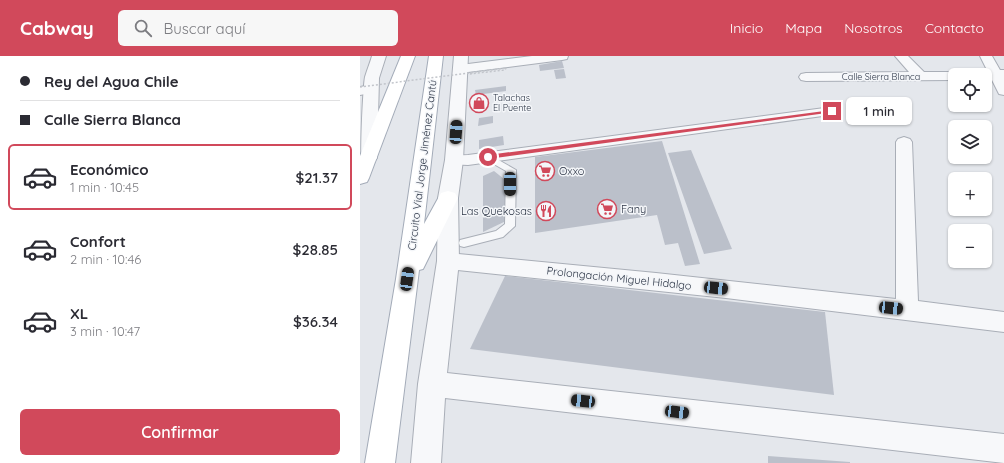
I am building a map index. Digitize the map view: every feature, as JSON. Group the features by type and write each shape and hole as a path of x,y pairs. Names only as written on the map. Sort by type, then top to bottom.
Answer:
{"main road":[{"path":"360,178 408,56"},
{"name":"Circuito Vial Jorge Jiménez Cantú","path":"380,463 407,279 436,56"},
{"path":"407,279 448,198"}],"street":[{"path":"368,158 364,89 372,78 379,56"},
{"path":"426,463 432,384 448,261 448,198 454,160 460,63 562,56"},
{"path":"901,56 921,77"},
{"path":"986,56 1000,74 1004,91"},
{"name":"Calle Sierra Blanca","path":"806,77 948,76"},
{"path":"454,160 488,157 832,111"},
{"path":"904,142 907,310"},
{"name":"Prolongación Miguel Hidalgo","path":"448,261 653,282 1004,322"},
{"path":"432,384 1004,449"}],"lane":[{"path":"464,243 499,234 510,226 510,170 488,157"}],"path":[{"path":"364,89 507,68 507,69 500,70 493,71 486,72 471,74 471,73 506,68 505,70 470,74 476,73 504,69"}],"building":[{"path":"562,61 564,68 540,71 539,65"},
{"path":"564,69 566,78 556,79 554,70"},
{"path":"506,86 506,91 476,95 475,90"},
{"path":"488,98 489,104 475,107 474,100"},
{"path":"493,116 493,123 478,126 479,118"},
{"path":"503,136 504,145 479,149 479,140"},
{"path":"662,141 700,264 685,266 678,243 665,245 657,215 535,233 535,157"},
{"path":"691,150 732,249 704,254 668,153"},
{"path":"494,171 504,179 506,221 483,232 483,176"},
{"path":"505,276 825,312 834,395 470,349"},
{"path":"768,456 850,462 850,463 768,463"}],"place":[{"name":"Talachas El Puente","path":"479,103"},
{"name":"Oxxo","path":"545,171"},
{"name":"Fany","path":"607,209"},
{"name":"Las Quekosas","path":"546,211"}],"route":[{"path":"488,157 832,111"}]}
